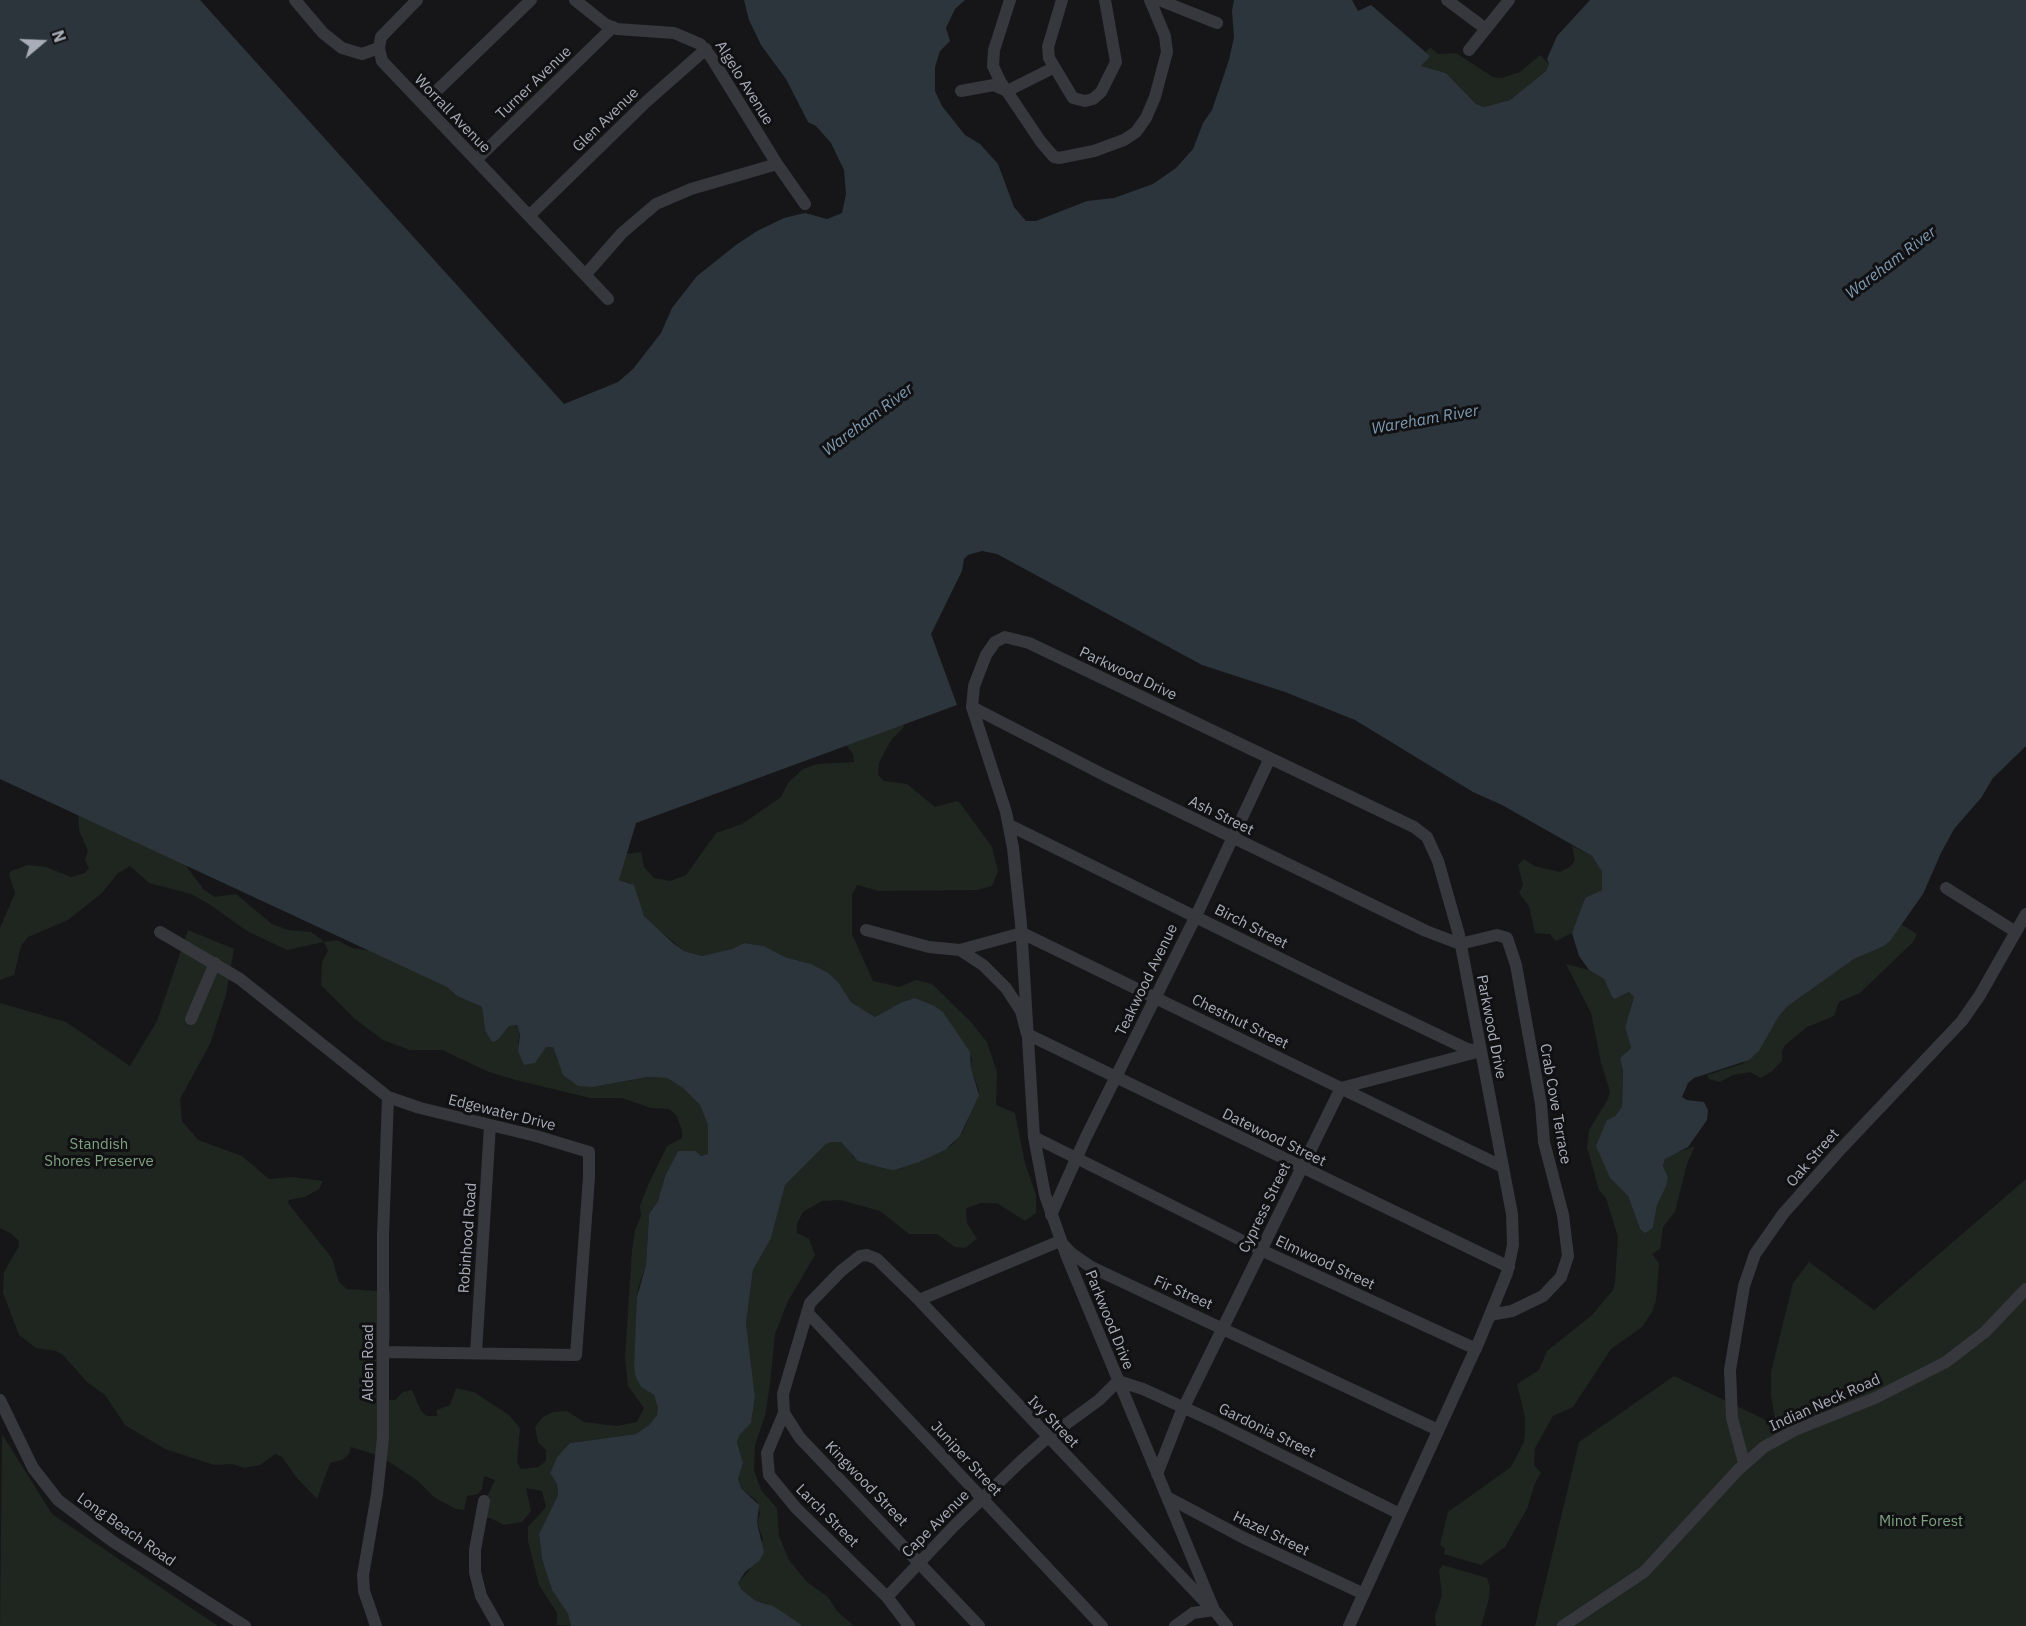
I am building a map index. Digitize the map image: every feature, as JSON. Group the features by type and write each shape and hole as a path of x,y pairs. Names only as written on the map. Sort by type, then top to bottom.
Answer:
{"street":[{"path":"295,0 323,33 342,48 362,54 379,48 384,33 417,0"},
{"path":"423,104 531,0"},
{"name":"Algelo Avenue","path":"575,0 613,27 679,34 697,41 706,49 777,164 805,204"},
{"path":"1010,0 992,60 997,76 1041,142 1057,158 1094,151 1131,137 1141,125 1153,103 1167,56 1166,40 1150,0"},
{"path":"1062,0 1048,47 1053,68 1076,100 1090,101 1101,92 1116,62 1105,0"},
{"path":"1159,0 1217,23"},
{"path":"1447,0 1486,29"},
{"path":"1469,50 1509,0"},
{"name":"Turner Avenue","path":"476,160 613,27"},
{"name":"Worrall Avenue","path":"379,48 385,66 608,299"},
{"name":"Glen Avenue","path":"530,215 646,102 706,49"},
{"path":"1007,91 1053,68"},
{"path":"961,91 994,85 1007,91"},
{"path":"586,274 622,233 656,204 710,182 777,164"},
{"name":"Parkwood Drive","path":"1227,1626 1214,1610 1051,1215 1034,1137 1022,933 1009,825 972,707 974,686 986,655 998,640 1011,637 1029,643 1425,834 1442,873 1460,944 1503,1167 1513,1226 1509,1267 1476,1349 1349,1626"},
{"name":"Ash Street","path":"972,707 1231,838 1426,931 1460,944"},
{"name":"Teakwood Avenue","path":"1051,1215 1270,758"},
{"name":"Birch Street","path":"1009,825 1467,1049 1481,1051"},
{"path":"1946,888 2016,932"},
{"name":"Oak Street","path":"1744,1463 1732,1418 1730,1370 1744,1286 1755,1254 1783,1214 1962,1021 2026,914"},
{"path":"866,930 929,947 960,950 1022,933"},
{"name":"Edgewater Drive","path":"160,932 215,963 249,986 388,1097 420,1108 536,1136 589,1152 590,1177 576,1355 476,1353"},
{"name":"Chestnut Street","path":"1022,933 1503,1167"},
{"name":"Crab Cove Terrace","path":"1460,944 1500,935 1507,938 1512,946 1539,1094 1544,1142 1563,1215 1567,1246 1564,1273 1547,1293 1512,1311 1490,1315"},
{"path":"960,950 983,965 1006,988 1021,1011 1027,1034"},
{"path":"191,1019 215,963"},
{"name":"Datewood Street","path":"1027,1034 1509,1267"},
{"path":"1341,1088 1481,1051"},
{"name":"Cypress Street","path":"1157,1474 1184,1408 1341,1088"},
{"name":"Alden Road","path":"376,1626 365,1593 363,1575 383,1449 383,1236 388,1097"},
{"name":"Robinhood Road","path":"476,1353 490,1125"},
{"name":"Elmwood Street","path":"1034,1137 1262,1250 1476,1349"},
{"path":"919,1300 1060,1241"},
{"name":"Fir Street","path":"1060,1241 1071,1253 1091,1267 1438,1430"},
{"name":"Ivy Street","path":"869,1256 877,1259 919,1300 1047,1438 1214,1610"},
{"name":"Larch Street","path":"869,1256 857,1258 841,1271 814,1298 807,1312 783,1394 784,1413 767,1453 769,1475 796,1508 887,1597 909,1626"},
{"name":"Indian Neck Road","path":"1563,1626 1644,1572 1744,1463 1786,1434 1875,1398 1946,1362 1985,1332 2026,1289"},
{"name":"Juniper Street","path":"807,1312 1102,1626"},
{"path":"383,1352 476,1353"},
{"name":"Gardonia Street","path":"1118,1381 1184,1408 1400,1514"},
{"name":"Cape Avenue","path":"887,1597 982,1499 1047,1438 1099,1400 1118,1381"},
{"name":"Long Beach Road","path":"0,1400 33,1468 58,1500 112,1540 245,1626"},
{"name":"Kingwood Street","path":"784,1413 800,1438 980,1626"},
{"name":"Hazel Street","path":"1167,1497 1244,1538 1364,1594"},
{"path":"484,1501 475,1550 475,1572 483,1602 498,1626"},
{"path":"1175,1626 1193,1613 1214,1610"}],"green space":[{"path":"1430,47 1438,54 1456,53 1493,77 1502,78 1520,72 1540,55 1549,64 1546,71 1510,100 1484,107 1476,104 1446,73 1420,66 1429,56 1426,52"},
{"path":"899,711 904,727 892,739 885,751 879,763 878,775 884,781 907,784 935,807 957,801 960,803 992,847 998,871 992,886 977,890 879,891 857,885 852,895 852,934 873,981 899,987 916,980 932,984 970,1021 987,1042 997,1072 996,1105 1015,1113 1025,1163 1036,1195 1036,1213 1025,1221 997,1203 981,1203 966,1208 967,1223 977,1239 965,1248 955,1247 937,1234 909,1234 880,1211 840,1200 822,1201 803,1212 797,1224 797,1233 809,1239 815,1255 788,1301 775,1334 765,1416 755,1445 754,1470 761,1490 777,1508 779,1536 789,1560 807,1582 828,1597 837,1611 854,1626 803,1626 767,1604 756,1601 742,1590 738,1583 750,1569 763,1539 757,1523 760,1514 757,1501 741,1488 738,1479 743,1463 737,1442 739,1434 751,1423 755,1397 746,1323 753,1270 771,1237 785,1185 825,1145 831,1142 841,1142 846,1145 853,1157 919,1162 951,1146 963,1132 979,1091 971,1068 972,1058 943,1012 915,998 902,1002 875,1017 851,1002 838,982 811,964 785,957 764,946 744,943 732,950 702,956 684,951 645,918 630,883 619,880 625,854 641,852 644,867 654,878 670,881 686,875 716,833 742,824 781,797 788,783 803,769 817,764 854,762 853,754 845,744"},
{"path":"78,811 172,847 204,890 215,897 236,894 272,924 288,930 311,932 324,942 287,950 247,931 191,894 149,883 130,866 117,874 102,893 68,920 28,937 21,946 14,975 0,980 0,928 15,893 9,874 11,871 28,865 46,867 71,877 85,873 89,868 85,860 88,851 79,830"},
{"path":"1572,846 1592,856 1602,872 1602,890 1585,898 1572,933 1556,941 1550,934 1535,933 1529,906 1519,893 1523,885 1518,865 1524,859 1534,866 1560,872 1571,866 1575,860"},
{"path":"1901,924 1917,934 1913,942 1860,993 1839,1002 1834,1016 1807,1027 1785,1045 1782,1061 1771,1072 1761,1078 1750,1072 1733,1075 1720,1082 1709,1079 1707,1075 1742,1064 1759,1051 1779,1016 1788,1006 1854,959 1882,947"},
{"name":"Standish Shores Preserve","path":"188,930 234,949 226,995 210,1044 180,1099 182,1121 198,1140 242,1156 269,1179 292,1177 323,1181 319,1189 305,1197 289,1200 288,1203 332,1258 339,1282 347,1289 390,1292 390,1341 378,1341 389,1400 395,1400 403,1392 412,1390 421,1411 427,1416 437,1416 437,1410 450,1405 456,1388 474,1392 509,1415 520,1428 517,1462 521,1469 538,1467 546,1461 546,1450 538,1442 535,1427 543,1417 553,1412 567,1411 584,1422 617,1426 637,1422 644,1408 628,1386 625,1358 632,1250 635,1230 641,1216 640,1206 648,1185 667,1146 682,1138 677,1116 669,1109 651,1108 622,1098 590,1098 516,1080 489,1072 442,1050 410,1050 383,1040 355,1019 321,985 322,962 328,951 324,942 337,940 352,948 386,953 443,983 457,996 482,1007 485,1030 498,1040 509,1026 515,1024 520,1031 518,1044 553,1047 558,1062 593,1087 647,1077 667,1078 683,1088 700,1105 708,1125 708,1154 701,1156 678,1151 665,1176 658,1201 649,1214 646,1265 638,1288 634,1363 641,1387 654,1395 658,1408 657,1415 649,1425 636,1434 570,1443 557,1457 550,1473 557,1484 558,1495 539,1534 542,1559 552,1590 568,1614 571,1626 557,1625 557,1613 539,1585 528,1541 528,1527 546,1507 542,1491 526,1488 531,1511 522,1522 504,1525 490,1518 483,1518 486,1499 495,1480 484,1476 482,1489 478,1494 467,1496 464,1510 456,1509 435,1498 418,1481 380,1456 351,1447 349,1454 342,1460 330,1463 317,1499 296,1477 282,1457 275,1454 260,1465 244,1468 232,1464 214,1465 165,1449 125,1425 105,1395 87,1382 63,1355 56,1351 36,1348 19,1335 3,1293 4,1272 19,1246 18,1240 12,1234 0,1228 0,1003 66,1022 130,1066 157,1021"},
{"path":"1566,964 1589,970 1604,979 1612,997 1620,997 1629,992 1634,997 1625,1027 1631,1048 1620,1058 1623,1072 1622,1107 1615,1116 1607,1120 1605,1165 1610,1178 1628,1196 1640,1229 1653,1228 1657,1205 1668,1177 1663,1166 1667,1156 1695,1146 1687,1164 1675,1212 1663,1227 1660,1249 1652,1254 1659,1263 1656,1300 1652,1312 1642,1327 1611,1349 1573,1407 1553,1416 1535,1448 1534,1465 1541,1473 1535,1483 1527,1509 1505,1547 1481,1565 1444,1554 1445,1549 1440,1544 1448,1512 1511,1467 1524,1442 1525,1432 1525,1417 1517,1384 1539,1370 1547,1351 1592,1315 1613,1290 1615,1282 1618,1237 1606,1198 1599,1190 1587,1147 1589,1130 1608,1099 1610,1091 1601,1063 1591,1013"},
{"name":"Minot Forest","path":"2026,1179 2026,1626 1535,1626 1579,1442 1674,1376 1776,1425 1771,1396 1771,1372 1793,1283 1809,1262 1874,1310"},
{"path":"2,1434 52,1514 218,1626 0,1626"},
{"path":"1443,1565 1487,1578 1490,1587 1489,1599 1481,1626 1436,1626 1435,1616 1442,1595 1439,1570"}],"water":[{"name":"Wareham River","path":"0,0 200,0 564,404 618,382 633,369 661,333 672,308 697,276 736,245 757,231 784,218 805,213 827,219 842,213 846,194 844,170 831,143 816,126 808,122 786,79 761,45 749,20 744,0 965,0 955,9 946,28 950,41 940,51 935,67 935,91 942,106 965,135 980,144 998,164 1014,207 1026,221 1036,221 1087,201 1114,198 1153,184 1176,168 1193,149 1203,123 1212,110 1229,60 1234,37 1232,11 1234,0 1352,0 1358,11 1371,5 1430,56 1421,66 1446,73 1476,104 1484,107 1510,100 1546,71 1549,64 1547,59 1557,36 1590,0 2026,0 2026,746 1993,778 1981,798 1954,829 1923,894 1890,941 1854,959 1788,1006 1779,1016 1759,1051 1749,1060 1694,1078 1688,1083 1682,1097 1687,1100 1704,1102 1708,1110 1707,1120 1688,1147 1665,1159 1663,1166 1668,1177 1666,1186 1657,1205 1653,1228 1645,1233 1640,1229 1628,1196 1610,1178 1596,1146 1607,1120 1615,1116 1622,1107 1623,1072 1620,1058 1631,1048 1625,1027 1634,997 1629,992 1615,999 1612,997 1604,979 1589,970 1579,956 1572,933 1585,898 1602,890 1602,872 1592,856 1502,805 1473,792 1355,720 1285,692 1202,665 997,554 982,551 968,555 964,559 962,571 931,634 957,705 636,823 619,880 634,885 644,916 673,943 684,951 702,956 732,949 744,943 764,946 785,957 811,964 828,973 838,982 851,1002 875,1017 902,1002 915,998 935,1006 943,1012 970,1052 971,1068 979,1095 960,1136 945,1150 919,1162 894,1170 887,1169 858,1161 841,1142 831,1142 825,1145 785,1185 771,1238 753,1270 746,1323 755,1397 751,1423 740,1434 737,1442 743,1463 738,1479 741,1488 759,1505 757,1523 764,1552 760,1560 745,1572 738,1583 742,1590 756,1601 773,1606 803,1626 571,1626 568,1614 552,1590 542,1559 539,1534 558,1495 557,1484 550,1473 557,1457 570,1443 636,1434 649,1425 657,1415 658,1408 654,1395 641,1387 635,1375 634,1363 637,1297 646,1265 649,1214 658,1201 665,1176 678,1151 695,1151 701,1156 708,1154 708,1125 700,1105 683,1088 667,1078 647,1077 593,1087 578,1086 563,1075 553,1047 546,1047 535,1063 524,1065 518,1051 520,1034 517,1025 509,1026 498,1040 492,1042 485,1030 482,1007 457,996 447,987 0,779"}]}
